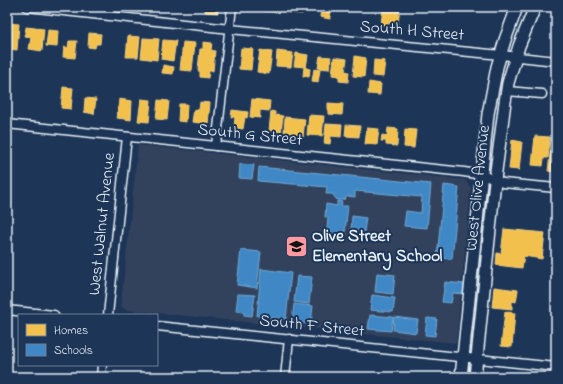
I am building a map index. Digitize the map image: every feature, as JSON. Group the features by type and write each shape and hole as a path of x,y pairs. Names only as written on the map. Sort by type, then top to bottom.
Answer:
{"main road":[{"name":"West Olive Avenue","path":"461,377 475,244 502,120 507,91 508,56 517,7"},
{"name":"West Olive Avenue","path":"475,377 485,283 489,177 488,114 493,85 508,56 524,33 534,7"},
{"path":"475,244 480,261 479,279 482,283 485,283"}],"street":[{"name":"South H Street","path":"27,7 230,29 556,61"},
{"path":"216,146 232,7"},
{"path":"507,91 542,94"},
{"name":"South G Street","path":"7,124 489,177 503,183 556,188"},
{"name":"West Walnut Avenue","path":"108,314 127,137"},
{"path":"7,310 45,314"},
{"name":"South F Street","path":"158,326 556,367"},
{"path":"285,377 289,339"},
{"path":"101,377 102,366"}],"shaded area":[{"name":"Olive Street Elementary School","path":"138,145 465,180 471,188 456,343 127,310 123,308 121,304"}],"building: Homes":[{"path":"205,7 218,7 218,13 205,12"},
{"path":"246,7 260,7 259,11 246,10"},
{"path":"263,7 281,7 281,11 263,11"},
{"path":"286,7 303,7 302,14 286,12"},
{"path":"321,7 331,7 330,19 320,17"},
{"path":"383,7 400,8 398,24 388,23 388,25 381,25"},
{"path":"7,23 19,24 17,50 8,49"},
{"path":"26,27 44,29 42,51 29,49 31,37 25,36"},
{"path":"48,30 58,31 57,47 46,46"},
{"path":"89,33 101,34 100,44 96,44 95,48 88,47"},
{"path":"128,36 140,37 138,57 126,57"},
{"path":"143,38 159,39 157,60 141,58"},
{"path":"163,40 176,41 173,61 161,59"},
{"path":"69,41 77,41 75,58 63,57 64,47 68,48"},
{"path":"183,42 195,43 192,71 180,70"},
{"path":"203,42 212,43 211,50 215,51 213,71 209,71 208,78 200,77 200,71 198,71 200,49 203,49"},
{"path":"241,48 253,49 251,70 239,69"},
{"path":"260,50 272,52 269,74 257,72"},
{"path":"277,51 293,53 291,67 276,66"},
{"path":"296,53 308,55 306,68 310,69 309,77 303,76 304,67 294,66"},
{"path":"320,56 331,57 329,69 318,68"},
{"path":"355,56 366,58 364,77 353,76"},
{"path":"334,57 347,59 345,71 349,72 348,82 339,81 339,76 332,75"},
{"path":"374,60 385,61 383,77 373,76"},
{"path":"163,65 174,67 173,74 162,73"},
{"path":"314,69 320,70 318,82 312,81"},
{"path":"369,82 381,84 380,95 368,94"},
{"path":"63,87 73,88 71,109 61,108"},
{"path":"85,98 96,99 94,114 84,112"},
{"path":"119,99 132,101 131,120 117,118"},
{"path":"141,99 151,100 149,122 138,121"},
{"path":"252,99 270,101 269,111 260,110 260,118 250,117"},
{"path":"158,100 169,101 167,120 156,119"},
{"path":"556,100 556,123 554,123"},
{"path":"200,102 210,103 208,124 192,122 194,109 199,110"},
{"path":"328,103 343,104 342,115 328,114"},
{"path":"179,104 187,104 186,122 178,121"},
{"path":"232,110 248,112 247,118 245,117 243,129 234,128 235,117 231,117"},
{"path":"271,111 275,112 275,115 283,116 281,132 269,131"},
{"path":"309,115 324,116 322,136 307,135"},
{"path":"285,117 305,119 303,137 291,136 291,133 284,132"},
{"path":"326,124 342,125 341,137 331,136 330,144 324,143"},
{"path":"346,125 360,126 359,137 345,136"},
{"path":"367,128 379,129 377,145 365,144"},
{"path":"388,128 398,129 397,146 386,145 386,141 381,141 382,135 387,136"},
{"path":"405,129 416,130 414,148 404,147"},
{"path":"553,131 556,132 556,172 548,171"},
{"path":"535,136 550,137 548,158 544,158 543,166 532,165"},
{"path":"512,140 522,142 519,170 509,169"},
{"path":"504,229 545,233 542,259 524,256 522,268 496,265 497,253 501,254"},
{"path":"494,287 518,290 516,302 512,301 512,309 492,307"},
{"path":"556,301 556,317 552,317 553,307 555,307"},
{"path":"505,312 515,313 512,347 501,346"}],"building: Schools":[{"path":"240,164 254,165 252,179 239,178"},
{"path":"259,167 431,184 427,228 404,226 406,211 421,213 422,197 355,191 355,197 348,196 345,199 337,200 332,194 326,194 327,187 258,181"},
{"path":"444,185 459,187 452,259 437,258"},
{"path":"337,201 342,202 341,206 348,206 344,241 326,239 328,218 325,217 326,204 337,206"},
{"path":"352,216 366,218 364,232 351,231"},
{"path":"241,250 261,252 257,288 237,285"},
{"path":"261,269 291,273 286,319 257,316"},
{"path":"377,273 395,275 393,294 375,292"},
{"path":"297,276 312,277 309,304 294,302"},
{"path":"445,282 464,284 463,294 453,293 451,303 442,302"},
{"path":"238,294 255,295 252,316 244,315 244,312 236,311"},
{"path":"372,295 395,298 393,312 370,310"},
{"path":"294,304 313,306 311,324 292,322"},
{"path":"370,315 393,317 391,331 368,329"},
{"path":"394,317 418,320 416,333 393,330"},
{"path":"427,318 437,319 435,336 425,335"}],"place":[{"name":"Olive Street Elementary School","path":"297,246"}]}
